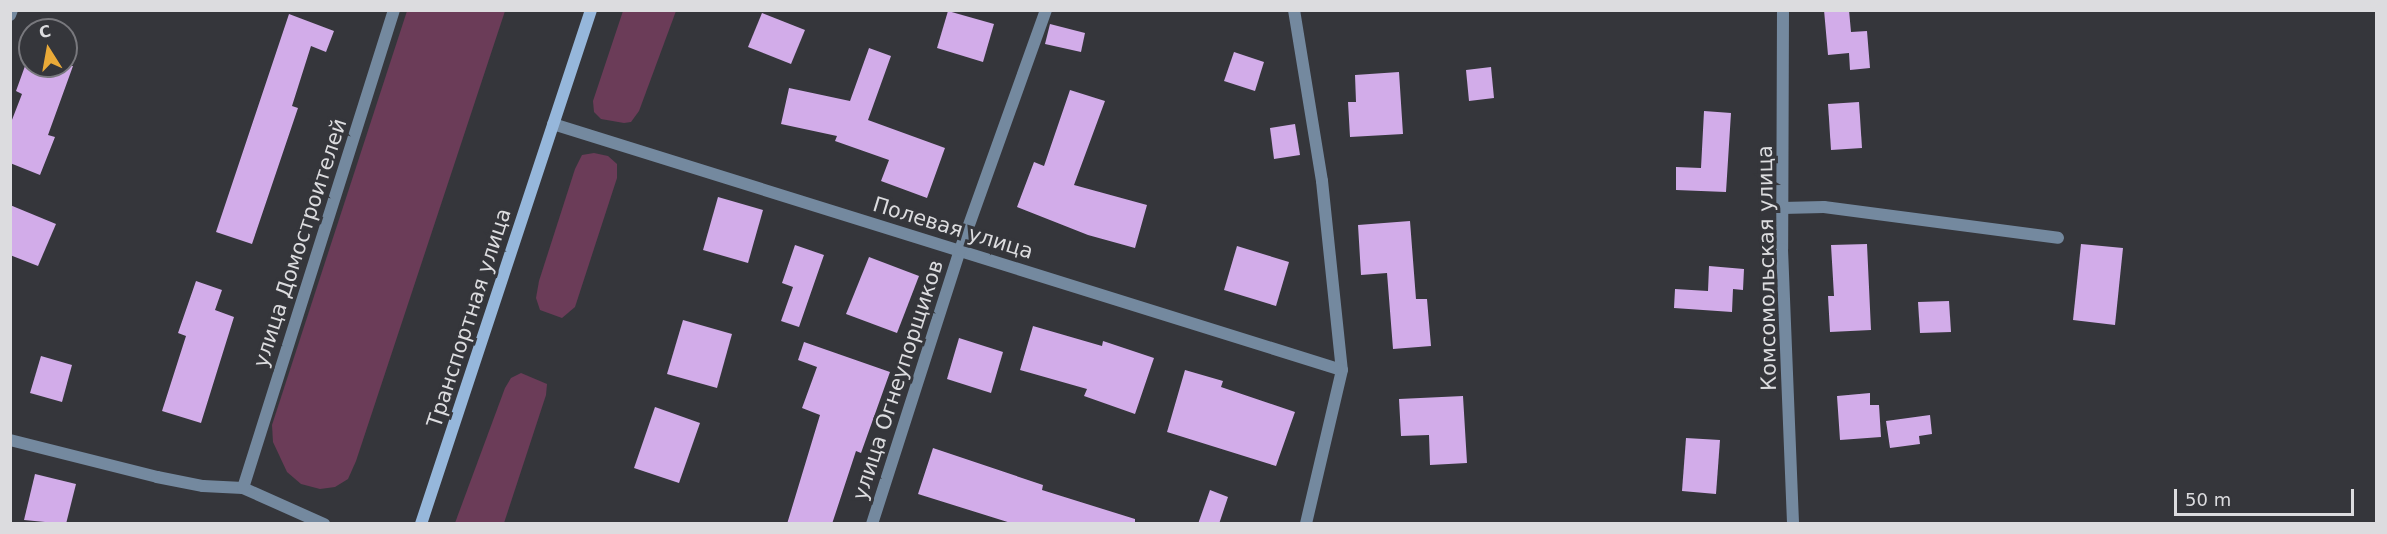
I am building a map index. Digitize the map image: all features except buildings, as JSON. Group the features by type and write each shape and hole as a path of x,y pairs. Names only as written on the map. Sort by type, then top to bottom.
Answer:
{"main road":[{"name":"Транспортная улица","path":"422,524 591,10"}],"street":[{"path":"10,15 12,10"},
{"name":"улица Домостроителей","path":"243,488 394,10"},
{"name":"улица Огнеупорщиков","path":"876,522 960,250 1046,10"},
{"path":"1294,10 1322,181 1342,370 1306,524"},
{"name":"Комсомольская улица","path":"1783,10 1782,208 1793,524"},
{"name":"Полевая улица","path":"553,124 1342,370"},
{"path":"1782,208 1824,207 2058,238"},
{"path":"10,440 157,477 203,486 243,488 324,524"}],"shaded area":[{"path":"407,11 505,11 356,461 348,479 335,487 320,489 301,484 287,472 273,442 272,425"},
{"path":"623,11 676,11 639,111 631,122 624,123 601,119 594,112 593,101"},
{"path":"594,153 608,156 617,164 617,178 575,307 562,318 540,310 536,298 539,281 575,169 582,155"},
{"path":"521,373 547,384 546,395 504,523 455,523 505,388 511,378"}]}
